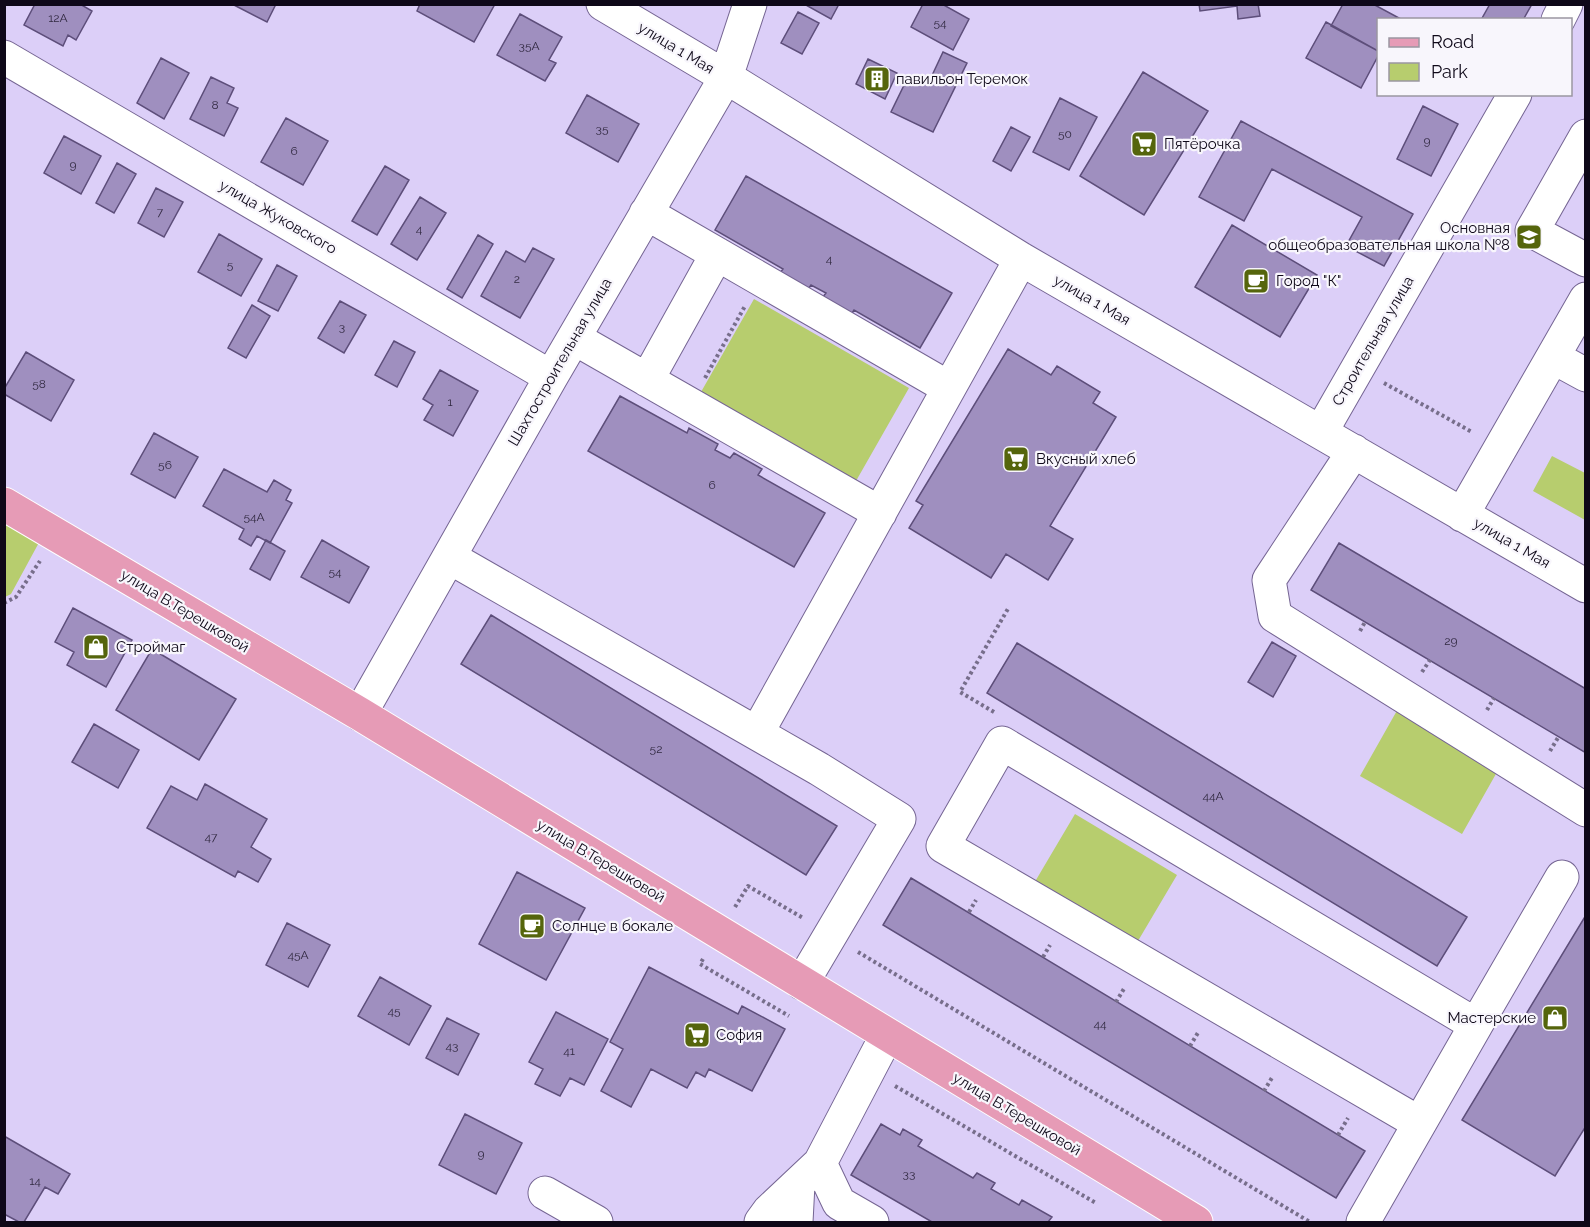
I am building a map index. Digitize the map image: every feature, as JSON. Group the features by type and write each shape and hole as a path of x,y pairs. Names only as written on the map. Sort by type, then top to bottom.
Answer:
{"main road":[{"name":"улица В.Терешковой","path":"4,504 360,714 1196,1222"}],"street":[{"name":"улица 1 Мая","path":"603,4 1022,259 1586,586"},
{"name":"Шахтостроительная улица","path":"360,714 551,377 726,77 750,4"},
{"path":"1559,18 1566,4"},
{"name":"улица Жуковского","path":"4,57 551,377"},
{"name":"Строительная улица","path":"1321,432 1514,96"},
{"path":"1586,136 1532,231 1586,260"},
{"path":"646,213 949,388"},
{"path":"647,380 717,254"},
{"path":"757,733 1022,259"},
{"path":"1462,514 1586,299"},
{"path":"574,338 880,513"},
{"path":"1553,357 1586,375"},
{"path":"1354,452 1269,580 1275,616 1586,810"},
{"path":"449,556 757,733 943,846 1419,1123"},
{"path":"943,846 1002,743 1476,1024"},
{"path":"802,983 899,819"},
{"path":"1363,1222 1563,877"},
{"path":"796,1222 809,1174 887,1035"},
{"path":"761,1222 769,1211 809,1174"},
{"path":"809,1174 839,1203 872,1222"},
{"path":"545,1193 596,1222"}],"path":[{"path":"690,405 760,279"},
{"path":"1379,381 1501,447"},
{"path":"4,603 16,597 58,536"},
{"path":"893,1085 1100,1204"}],"green space":[{"path":"754,299 909,388 856,481 701,392"},
{"path":"1552,456 1585,473 1585,520 1533,491"},
{"path":"4,513 42,537 11,594 5,597"},
{"path":"1399,707 1501,765 1462,834 1360,776"},
{"path":"1075,814 1177,875 1135,946 1033,885"}],"building":[{"path":"35,4 80,4 92,11 76,40 68,35 63,46 24,25"},
{"path":"232,4 276,4 267,22"},
{"path":"420,4 495,4 474,42 417,11"},
{"path":"804,4 839,4 831,19"},
{"path":"923,4 942,4 969,19 953,50 911,27"},
{"path":"1199,4 1258,4 1260,16 1238,19 1237,6 1200,11"},
{"path":"1343,4 1373,4 1399,18 1377,18 1377,50 1331,26"},
{"path":"1490,4 1532,4 1524,18 1482,18"},
{"path":"798,12 819,23 802,54 781,43"},
{"path":"520,14 562,37 549,60 556,63 545,81 497,55"},
{"path":"1326,22 1377,50 1377,58 1361,88 1306,58"},
{"path":"943,52 967,63 933,132 891,112 909,75 928,84"},
{"path":"161,58 189,73 164,119 137,103"},
{"name":"павильон Теремок","path":"868,59 897,73 885,99 856,84"},
{"name":"Пятёрочка","path":"1143,72 1208,111 1144,215 1080,176"},
{"path":"211,77 234,88 227,103 238,108 224,136 190,119"},
{"path":"587,95 639,124 618,162 566,133"},
{"path":"1060,98 1097,117 1069,170 1033,152"},
{"path":"1423,106 1458,124 1431,176 1397,159"},
{"path":"286,118 328,141 303,185 261,162"},
{"path":"1241,121 1413,214 1384,266 1346,246 1362,217 1272,169 1244,221 1199,197"},
{"path":"1011,127 1030,137 1011,171 993,161"},
{"path":"64,136 101,156 81,194 44,173"},
{"path":"117,163 136,174 114,213 96,203"},
{"path":"385,166 409,180 377,235 352,221"},
{"path":"746,176 952,293 920,348 854,310 851,315 822,298 826,293 811,285 807,291 779,274 783,269 715,230"},
{"path":"156,188 183,202 164,237 138,223"},
{"path":"420,197 446,213 417,260 391,244"},
{"name":"Город \"К\"","path":"1232,225 1317,275 1280,337 1195,287"},
{"path":"219,234 262,259 241,296 198,272"},
{"path":"478,235 493,244 462,298 447,289"},
{"path":"533,248 554,259 520,318 481,296 506,251 525,262"},
{"path":"277,265 297,276 278,311 258,301"},
{"path":"340,301 366,315 344,353 318,338"},
{"path":"252,305 270,316 246,358 228,348"},
{"path":"394,341 415,352 397,387 375,375"},
{"name":"Вкусный хлеб","path":"1008,349 1051,375 1057,366 1100,392 1093,403 1116,417 1050,526 1073,539 1048,580 1006,554 991,578 909,528 923,505 916,501"},
{"path":"26,352 74,380 51,421 4,394 4,389"},
{"path":"440,370 478,391 453,436 424,420 433,405 423,399"},
{"path":"620,396 687,433 689,428 718,444 715,450 730,458 734,453 762,469 758,475 825,513 794,567 588,451"},
{"path":"154,433 198,457 175,498 131,474"},
{"path":"224,469 267,492 274,480 291,490 286,500 292,503 270,543 257,536 251,546 239,539 244,529 203,506"},
{"path":"266,540 285,551 270,580 250,569"},
{"path":"322,540 369,567 349,603 301,577"},
{"path":"1339,543 1586,689 1586,753 1311,590"},
{"name":"Строймаг","path":"73,608 132,640 106,687 67,665 74,652 55,642"},
{"path":"491,615 837,826 806,875 461,664"},
{"path":"1272,642 1296,656 1273,697 1248,682"},
{"path":"1017,643 1467,917 1437,966 987,693"},
{"path":"152,649 236,699 199,760 116,710"},
{"path":"94,724 139,750 118,788 72,762"},
{"path":"205,784 267,819 251,847 271,859 258,882 238,871 235,877 147,828 171,786 197,800"},
{"name":"Солнце в бокале","path":"517,872 585,908 546,980 479,944"},
{"path":"911,878 1365,1151 1336,1198 883,925"},
{"name":"Мастерские","path":"1586,915 1586,1126 1555,1176 1462,1120"},
{"path":"287,923 330,945 308,987 266,965"},
{"name":"София","path":"649,967 738,1014 742,1006 785,1029 752,1091 709,1069 705,1077 696,1072 687,1088 651,1069 631,1107 601,1091 623,1049 610,1042"},
{"path":"380,977 431,1006 409,1045 358,1016"},
{"path":"556,1012 608,1039 584,1085 570,1078 560,1096 535,1084 543,1069 529,1062"},
{"path":"447,1018 479,1034 458,1075 426,1058"},
{"path":"465,1114 522,1143 496,1194 439,1165"},
{"path":"881,1124 900,1135 903,1129 922,1140 918,1146 973,1178 977,1173 995,1183 991,1189 1019,1205 1022,1200 1052,1217 1048,1222 932,1222 851,1175"},
{"path":"4,1136 70,1174 58,1194 45,1187 24,1222 19,1222 4,1214"}],"place":[{"name":"павильон Теремок","path":"877,79"},
{"name":"Пятёрочка","path":"1144,144"},
{"name":"Основная общеобразовательная школа №8","path":"1529,237"},
{"name":"Город \"К\"","path":"1256,281"},
{"name":"Вкусный хлеб","path":"1016,459"},
{"name":"Строймаг","path":"96,647"},
{"name":"Солнце в бокале","path":"532,926"},
{"name":"Мастерские","path":"1555,1018"},
{"name":"София","path":"697,1035"}]}
